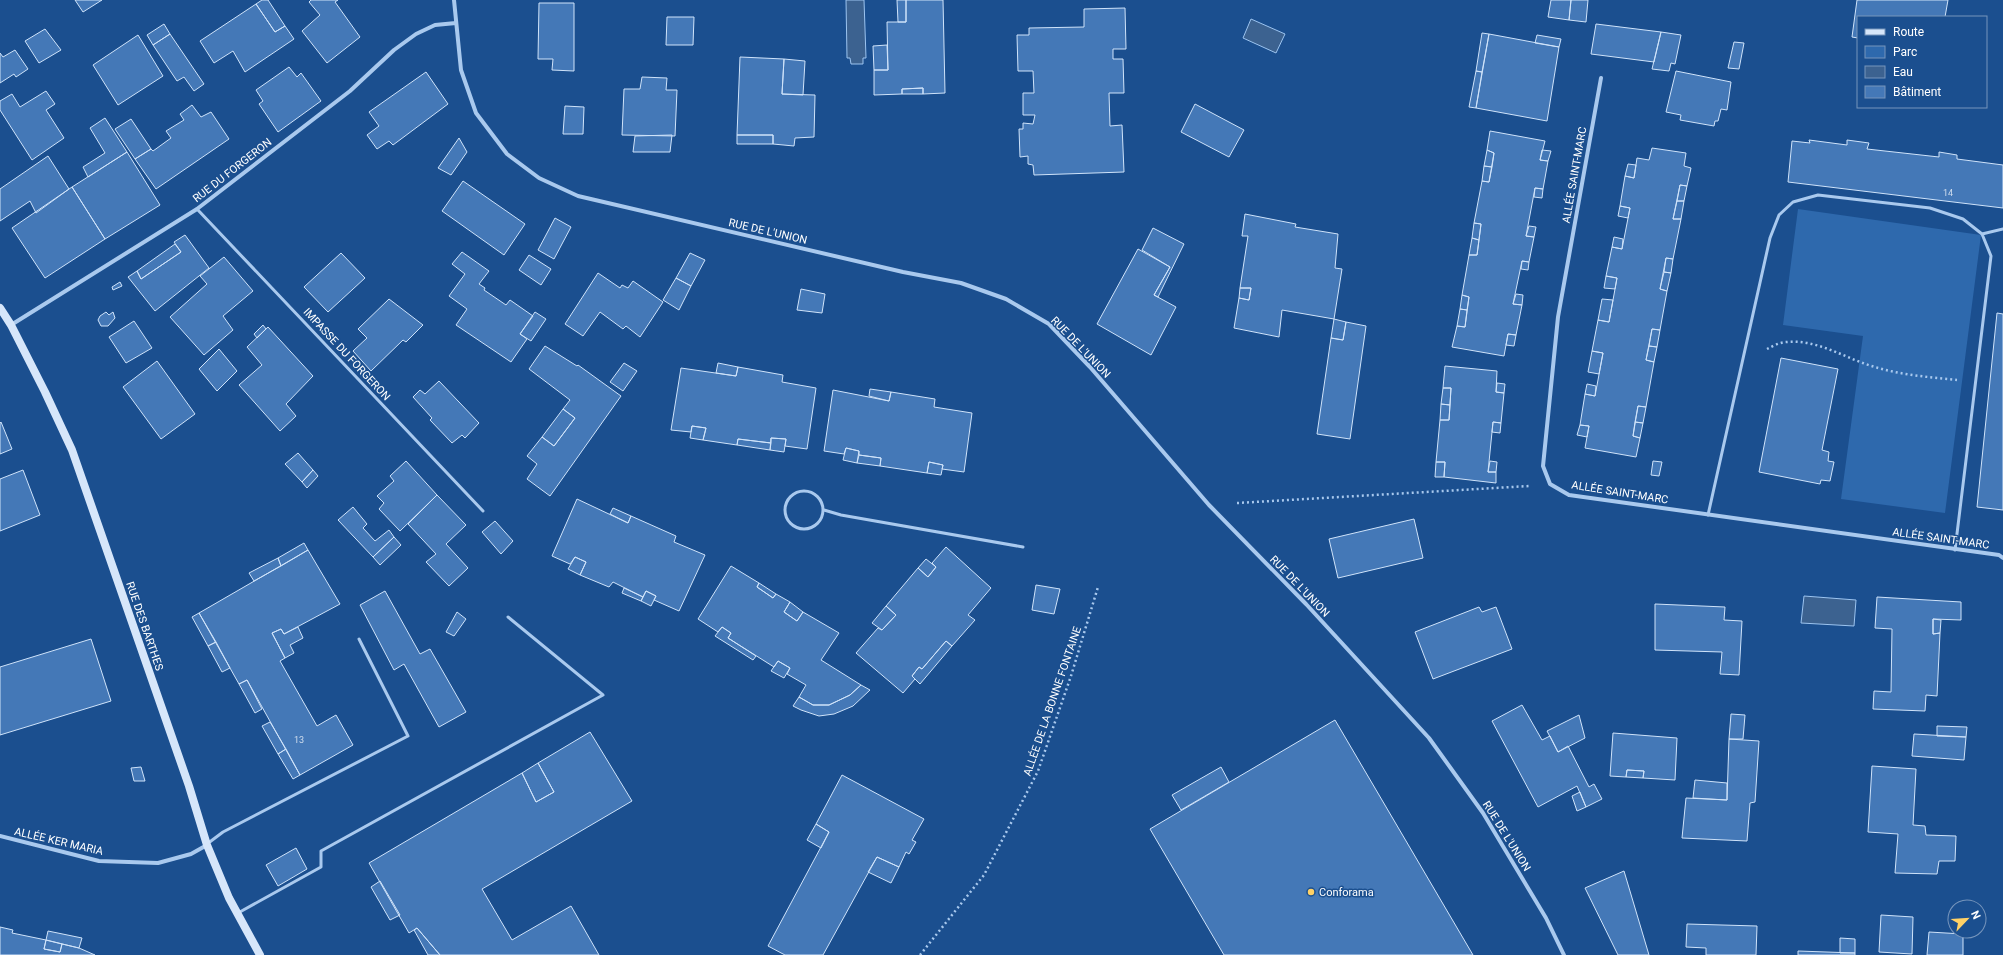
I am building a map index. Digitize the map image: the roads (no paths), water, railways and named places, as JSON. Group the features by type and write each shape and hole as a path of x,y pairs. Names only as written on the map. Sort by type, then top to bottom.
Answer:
{"street":[{"name":"RUE DE L'UNION","path":"454,0 461,70 476,113 507,154 539,178 578,196 903,272 961,283 1006,300 1049,324 1090,368 1210,505 1306,604 1429,738 1483,813 1546,918 1564,955"},
{"name":"RUE DU FORGERON","path":"11,325 197,209 350,91 394,50 416,34 435,25 456,23"},
{"name":"ALLÉE SAINT-MARC","path":"1601,78 1558,317 1543,466 1550,484 1569,495 1999,555 2003,558"},
{"name":"RUE DES BARTHES","path":"0,308 11,325 72,450 189,786 207,845 237,914 260,955"},
{"name":"ALLÉE KER MARIA","path":"0,836 99,861 158,863 191,854 207,845"}],"lane":[{"path":"1708,515 1770,238 1779,216 1793,202 1818,195 1930,208 1963,219 1982,234 1992,256 1956,550"},
{"name":"IMPASSE DU FORGERON","path":"197,209 483,511"},
{"path":"1982,234 2003,229"},
{"path":"824,510 820,521 811,529 799,529 793,526 785,517 786,504 789,498 800,491 813,493 818,498 824,510 841,515 1023,547"},
{"path":"237,914 321,867 321,851 604,695 508,618"},
{"path":"207,845 223,832 408,736 359,639"}],"water":[{"path":"846,0 864,0 866,58 863,58 863,64 851,64 850,58 847,58"},
{"path":"1251,19 1285,34 1276,53 1243,38"},
{"path":"1804,596 1856,600 1854,626 1801,623"}],"place":[{"name":"Conforama","path":"1311,892"}]}
